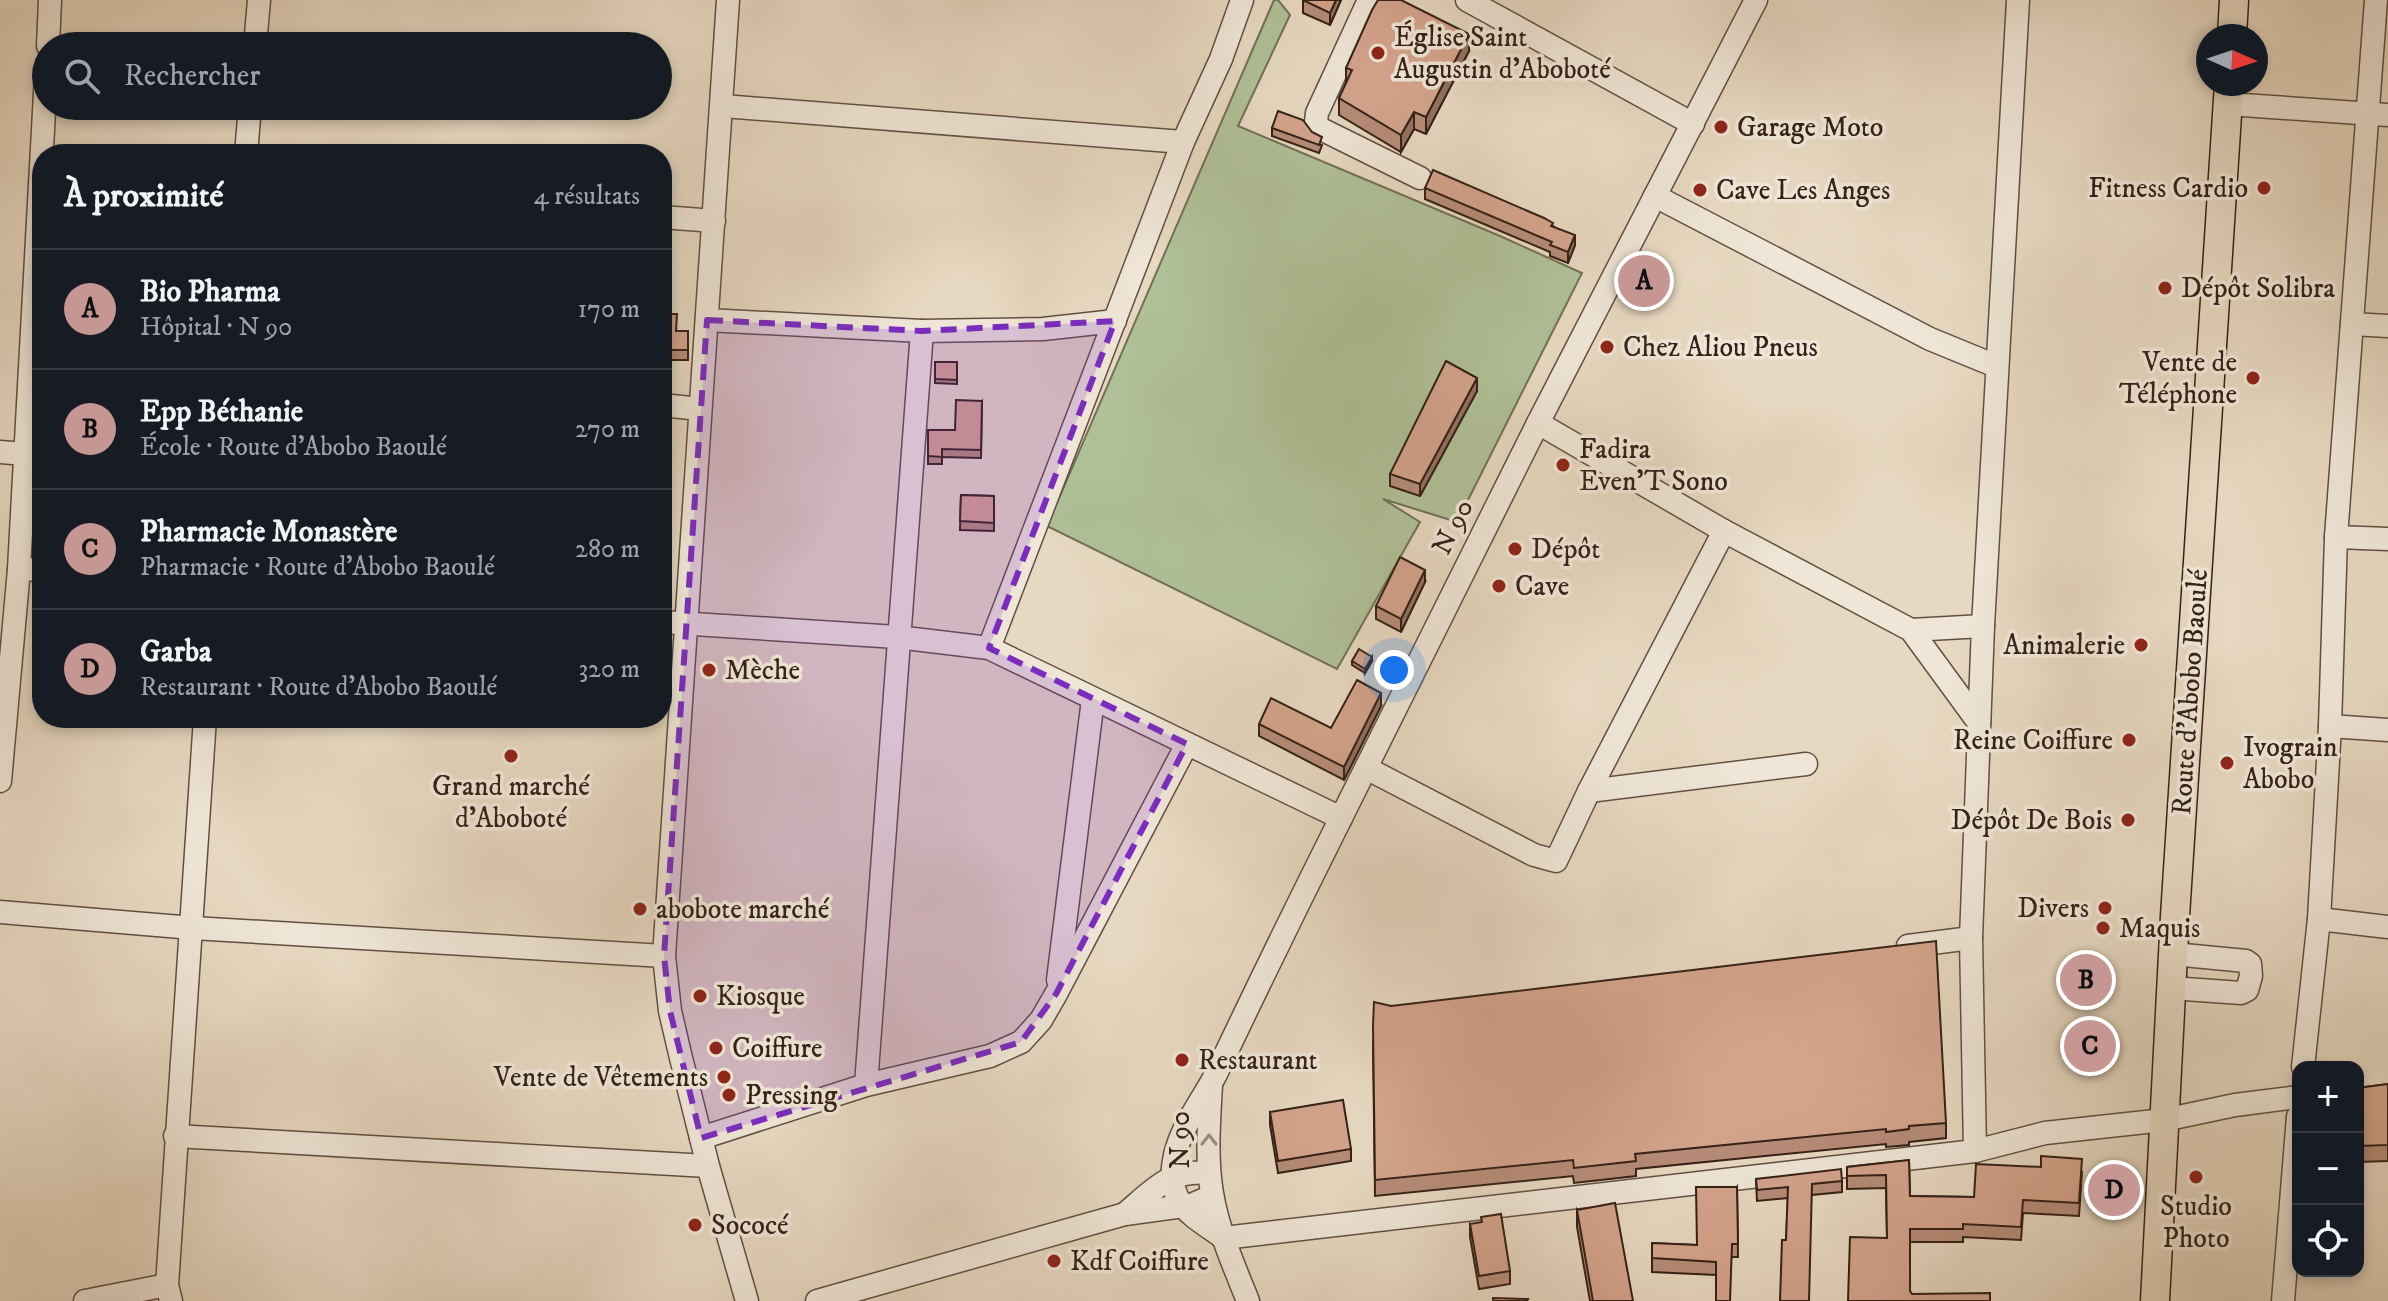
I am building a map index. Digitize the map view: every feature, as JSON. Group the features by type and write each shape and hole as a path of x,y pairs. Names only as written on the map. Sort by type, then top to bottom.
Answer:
{"main road":[{"path":"2233,24 2234,0"},
{"name":"Route d'Abobo Baoulé","path":"2155,1301 2173,954 2228,96"}],"street":[{"path":"49,32 50,0"},
{"path":"256,32 259,0"},
{"path":"672,659 673,622 700,409 728,0"},
{"path":"989,648 1183,142 1221,59 1242,0"},
{"path":"1369,0 1317,113 1316,122 1319,128 1420,178"},
{"path":"1467,0 1693,124"},
{"name":"N 90","path":"1181,1206 1173,1176 1182,1135 1211,1084 1538,423 1756,0"},
{"path":"1975,1151 1971,938 1979,723 2018,0"},
{"path":"2304,1061 2319,919 2330,726 2336,537 2352,324 2378,114 2376,0"},
{"path":"2243,96 2378,114"},
{"path":"723,106 1183,142"},
{"path":"42,144 44,120"},
{"path":"247,144 249,120"},
{"path":"1655,196 1930,339 1996,366"},
{"path":"672,218 714,221"},
{"path":"707,320 922,331 1043,329 1115,321"},
{"path":"2352,324 2388,326"},
{"path":"0,781 19,569 32,328"},
{"path":"866,1085 922,331"},
{"path":"672,406 700,409"},
{"path":"1538,423 1724,531 1911,630 1979,723"},
{"path":"0,452 25,454"},
{"path":"1366,768 1534,855 1556,861 1724,531"},
{"path":"2336,537 2388,539"},
{"path":"19,569 32,570"},
{"path":"673,622 897,637 989,648 1341,818"},
{"path":"1911,630 1983,626"},
{"path":"1056,994 1093,699"},
{"path":"2330,726 2388,730"},
{"path":"85,1301 169,1293 175,1136 193,928 204,728"},
{"path":"670,728 664,956 670,1011 708,1166 747,1301"},
{"path":"701,1138 866,1085 990,1056 1021,1042 1041,1020 1056,994 1187,744"},
{"path":"1589,791 1806,764"},
{"path":"0,912 193,928 664,956"},
{"path":"2319,919 2388,927"},
{"path":"1892,948 1971,938"},
{"path":"2171,988 2245,993 2251,976 2250,964 2246,961 2173,954"},
{"name":"N 90","path":"1211,1084 1209,1173 1212,1196 1248,1301"},
{"path":"1181,1206 1224,1238 1975,1151 2045,1133 2164,1120 2235,1105 2292,1098"},
{"path":"2283,1301 2297,1133"},
{"path":"175,1136 708,1166"},
{"path":"1125,1214 1173,1176 1209,1173"},
{"path":"817,1301 1125,1214 1200,1203 1212,1196"}],"highlighted area":[{"path":"707,320 922,331 1115,321 989,648 1187,744 1056,994 1021,1042 701,1138 670,1011 664,956"}],"green space":[{"path":"1274,0 1278,0 1290,15 1238,126 1582,273 1457,522 1383,499 1420,522 1337,669 1047,526"}],"building":[{"path":"1303,0 1336,0 1330,13"},
{"path":"1378,0 1401,0 1469,34 1426,117 1414,112 1401,135 1339,98 1352,70 1346,68"},
{"path":"1278,111 1303,120 1312,132 1322,137 1319,145 1272,128"},
{"path":"1433,170 1544,218 1553,223 1551,226 1575,235 1568,252 1550,245 1552,242 1425,188"},
{"path":"672,314 677,314 676,331 688,331 688,350 672,350"},
{"path":"1446,361 1477,378 1420,484 1390,474"},
{"path":"935,362 957,362 957,380 935,379"},
{"path":"956,400 982,401 981,450 942,449 942,457 928,456 928,430 955,430"},
{"path":"961,495 994,496 994,523 960,521"},
{"path":"1400,557 1425,570 1401,619 1376,606"},
{"path":"1359,649 1372,657 1365,669 1352,661"},
{"path":"1357,680 1381,693 1344,767 1259,724 1271,698 1331,728"},
{"path":"1936,941 1946,1123 1909,1126 1909,1129 1886,1132 1886,1129 1635,1154 1636,1161 1574,1168 1573,1160 1375,1180 1374,1002 1391,1006"},
{"path":"2388,1084 2388,1145 2364,1146 2364,1087"},
{"path":"1343,1100 1351,1149 1278,1161 1270,1112"},
{"path":"2041,1156 2082,1159 2079,1203 2023,1200 2021,1227 1963,1224 1963,1229 1910,1229 1912,1294 1990,1293 1990,1301 1848,1301 1850,1237 1887,1238 1886,1175 1847,1176 1847,1167 1909,1160 1910,1196 1974,1197 1976,1164 2041,1167"},
{"path":"1841,1169 1842,1181 1812,1184 1809,1301 1780,1301 1788,1187 1757,1190 1756,1179"},
{"path":"1696,1187 1737,1187 1738,1244 1732,1244 1730,1301 1716,1301 1716,1262 1652,1258 1652,1243 1697,1245"},
{"path":"1615,1203 1633,1301 1593,1301 1577,1210"},
{"path":"1501,1214 1510,1271 1479,1276 1470,1224 1482,1222 1481,1217"},
{"path":"1493,1298 1528,1299 1493,1301"}],"place":[{"name":"Église Saint Augustin d’Aboboté","path":"1378,53"},
{"name":"Garage Moto","path":"1721,127"},
{"name":"Fitness Cardio","path":"2264,188"},
{"name":"Cave Les Anges","path":"1700,190"},
{"name":"Bio Pharma","path":"1644,281"},
{"name":"Dépôt Solibra","path":"2165,288"},
{"name":"Chez Aliou Pneus","path":"1607,347"},
{"name":"Vente de Téléphone","path":"2253,378"},
{"name":"Fadira Even'T Sono","path":"1563,465"},
{"name":"Dépôt","path":"1515,549"},
{"name":"Cave","path":"1499,586"},
{"name":"Animalerie","path":"2141,645"},
{"name":"Mèche","path":"709,670"},
{"name":"Reine Coiffure","path":"2129,740"},
{"name":"Grand marché d’Aboboté","path":"511,756"},
{"name":"Ivograin Abobo","path":"2227,763"},
{"name":"Dépôt De Bois","path":"2128,820"},
{"name":"Divers","path":"2105,908"},
{"name":"abobote marché","path":"640,909"},
{"name":"Maquis","path":"2103,928"},
{"name":"Epp Béthanie","path":"2086,980"},
{"name":"Kiosque","path":"700,996"},
{"name":"Pharmacie Monastère","path":"2090,1046"},
{"name":"Coiffure","path":"716,1048"},
{"name":"Restaurant","path":"1182,1060"},
{"name":"Vente de Vêtements","path":"724,1077"},
{"name":"Pressing","path":"729,1095"},
{"name":"Studio Photo","path":"2196,1177"},
{"name":"Garba","path":"2114,1190"},
{"name":"Sococé","path":"695,1225"},
{"name":"Kdf Coiffure","path":"1054,1261"}]}
